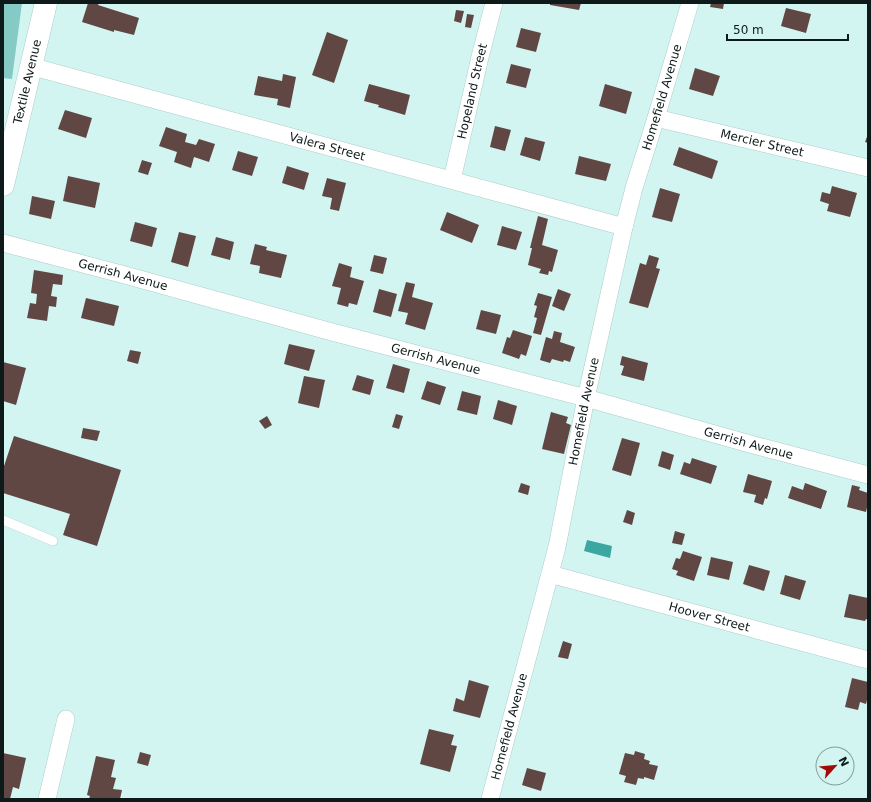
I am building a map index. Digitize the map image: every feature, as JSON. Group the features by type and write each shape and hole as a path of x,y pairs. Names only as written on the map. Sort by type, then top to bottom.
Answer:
{"main road":[{"name":"Textile Avenue","path":"3,185 46,3"}],"street":[{"name":"Hopeland Street","path":"452,180 494,3"},
{"name":"Homefield Avenue","path":"490,799 557,547 586,398 624,227 634,188 690,3"},
{"name":"Valera Street","path":"30,66 624,227"},
{"name":"Mercier Street","path":"656,118 868,168"},
{"name":"Gerrish Avenue","path":"3,243 332,332 586,398 868,475"},
{"name":"Hoover Street","path":"550,574 868,660"},
{"path":"47,799 66,719"}],"lane":[{"path":"3,520 53,541"}],"shaded area":[{"path":"3,3 22,3 12,79 3,78"},
{"path":"587,540 612,546 610,558 584,551"}],"building":[{"path":"88,3 99,3 98,5 139,18 134,35 114,30 114,32 82,22"},
{"path":"550,3 581,3 579,10 550,5"},
{"path":"711,3 724,3 723,9 710,7"},
{"path":"786,8 811,14 806,33 781,26"},
{"path":"456,10 464,11 461,23 454,21"},
{"path":"467,14 474,15 471,28 465,27"},
{"path":"521,28 541,33 536,52 516,47"},
{"path":"327,32 348,40 334,83 312,75"},
{"path":"511,64 531,69 526,88 506,83"},
{"path":"695,68 720,76 713,96 689,89"},
{"path":"283,74 296,77 290,108 277,105 278,99 254,95 258,76 282,81"},
{"path":"369,84 410,95 405,115 364,101"},
{"path":"605,84 632,92 626,114 599,106"},
{"path":"65,110 92,118 86,138 58,129"},
{"path":"495,126 511,130 505,151 490,147"},
{"path":"166,127 187,134 185,142 196,145 199,139 215,144 209,162 194,157 191,168 174,162 177,152 159,146"},
{"path":"868,134 868,143 865,142"},
{"path":"525,137 545,142 540,161 520,155"},
{"path":"679,147 718,161 712,179 673,165"},
{"path":"238,151 258,157 252,176 232,170"},
{"path":"579,156 611,164 606,181 575,174"},
{"path":"142,160 152,163 148,175 138,172"},
{"path":"287,166 309,173 304,190 282,183"},
{"path":"68,176 100,183 95,208 63,201"},
{"path":"327,178 346,183 339,211 330,209 332,198 322,196"},
{"path":"832,186 857,193 850,217 827,211 829,204 820,201 822,192 830,194"},
{"path":"660,188 680,194 672,222 652,217"},
{"path":"32,196 55,201 51,219 29,214"},
{"path":"447,212 479,225 472,243 440,230"},
{"path":"538,216 548,219 542,245 558,250 552,272 549,271 548,275 539,273 541,269 528,265 532,248 530,248"},
{"path":"135,222 157,228 152,247 130,241"},
{"path":"502,226 522,232 516,250 497,245"},
{"path":"179,232 196,236 188,267 171,262"},
{"path":"216,237 234,242 230,260 211,255"},
{"path":"255,244 267,247 266,250 287,255 281,278 259,273 260,266 250,264"},
{"path":"374,255 387,258 383,274 370,271"},
{"path":"649,255 659,258 656,268 660,269 648,308 629,303 640,263 646,265"},
{"path":"339,263 352,267 350,277 364,281 357,305 349,303 348,307 337,304 341,288 332,286"},
{"path":"34,270 63,275 62,285 53,284 51,296 57,297 56,307 49,306 47,321 27,318 30,303 36,304 37,294 31,293"},
{"path":"406,282 415,284 412,297 433,303 425,330 405,324 408,313 398,311"},
{"path":"379,289 397,294 391,317 373,312"},
{"path":"558,289 571,294 564,311 552,306"},
{"path":"538,293 552,297 541,335 533,333 537,318 534,317 537,306 534,305"},
{"path":"86,298 119,306 114,326 81,318"},
{"path":"481,310 501,315 496,334 476,329"},
{"path":"513,330 532,336 526,356 521,354 519,359 502,353 507,337 510,338"},
{"path":"554,331 562,333 560,342 575,347 570,362 552,359 550,363 540,360 546,337 552,339"},
{"path":"289,344 315,350 309,371 284,364"},
{"path":"130,350 141,352 138,364 127,361"},
{"path":"622,356 648,363 644,381 621,375 624,366 620,365"},
{"path":"3,362 26,368 16,405 3,401"},
{"path":"393,364 410,369 404,393 386,388"},
{"path":"357,375 374,380 370,395 352,390"},
{"path":"304,376 325,380 319,408 298,403"},
{"path":"427,381 446,387 440,405 421,399"},
{"path":"462,391 481,396 477,415 457,410"},
{"path":"498,400 517,406 512,425 493,419"},
{"path":"551,412 568,417 566,423 571,425 564,454 542,449"},
{"path":"396,414 403,416 399,429 392,427"},
{"path":"267,416 272,425 265,429 259,421"},
{"path":"83,428 100,431 97,441 81,438"},
{"path":"14,436 121,470 97,546 63,535 70,514 3,493 3,469"},
{"path":"622,438 640,443 631,476 612,470"},
{"path":"662,451 674,455 670,470 658,466"},
{"path":"692,458 717,466 711,484 680,474 684,462 690,464"},
{"path":"748,474 772,481 767,499 765,498 763,505 754,502 756,495 743,492"},
{"path":"521,483 530,486 528,495 518,492"},
{"path":"805,483 827,491 821,509 788,498 792,486 803,490"},
{"path":"852,485 860,487 859,490 868,493 866,512 847,507"},
{"path":"627,510 635,513 632,525 623,522"},
{"path":"675,531 685,534 682,545 672,543"},
{"path":"683,551 702,557 694,581 676,575 678,571 672,569 676,558 680,559"},
{"path":"711,557 733,562 729,580 707,575"},
{"path":"749,565 770,571 764,591 743,584"},
{"path":"785,575 806,581 800,600 780,594"},
{"path":"849,594 868,598 868,620 866,619 865,621 844,617"},
{"path":"563,641 572,644 568,659 558,657"},
{"path":"852,678 868,682 868,696 866,704 860,702 858,710 845,707"},
{"path":"469,680 489,686 480,718 453,711 456,698 464,701"},
{"path":"429,729 454,735 451,745 457,746 450,772 420,764"},
{"path":"635,751 645,754 644,759 650,761 649,764 658,766 654,780 644,777 644,779 638,778 636,785 624,782 626,776 619,774 625,753 634,755"},
{"path":"140,752 151,755 148,766 137,763"},
{"path":"3,753 26,758 19,789 13,787 10,799 3,799"},
{"path":"96,756 115,760 111,777 116,778 113,789 122,790 120,799 89,799 90,796 87,795"},
{"path":"527,768 546,773 541,791 522,785"}]}
